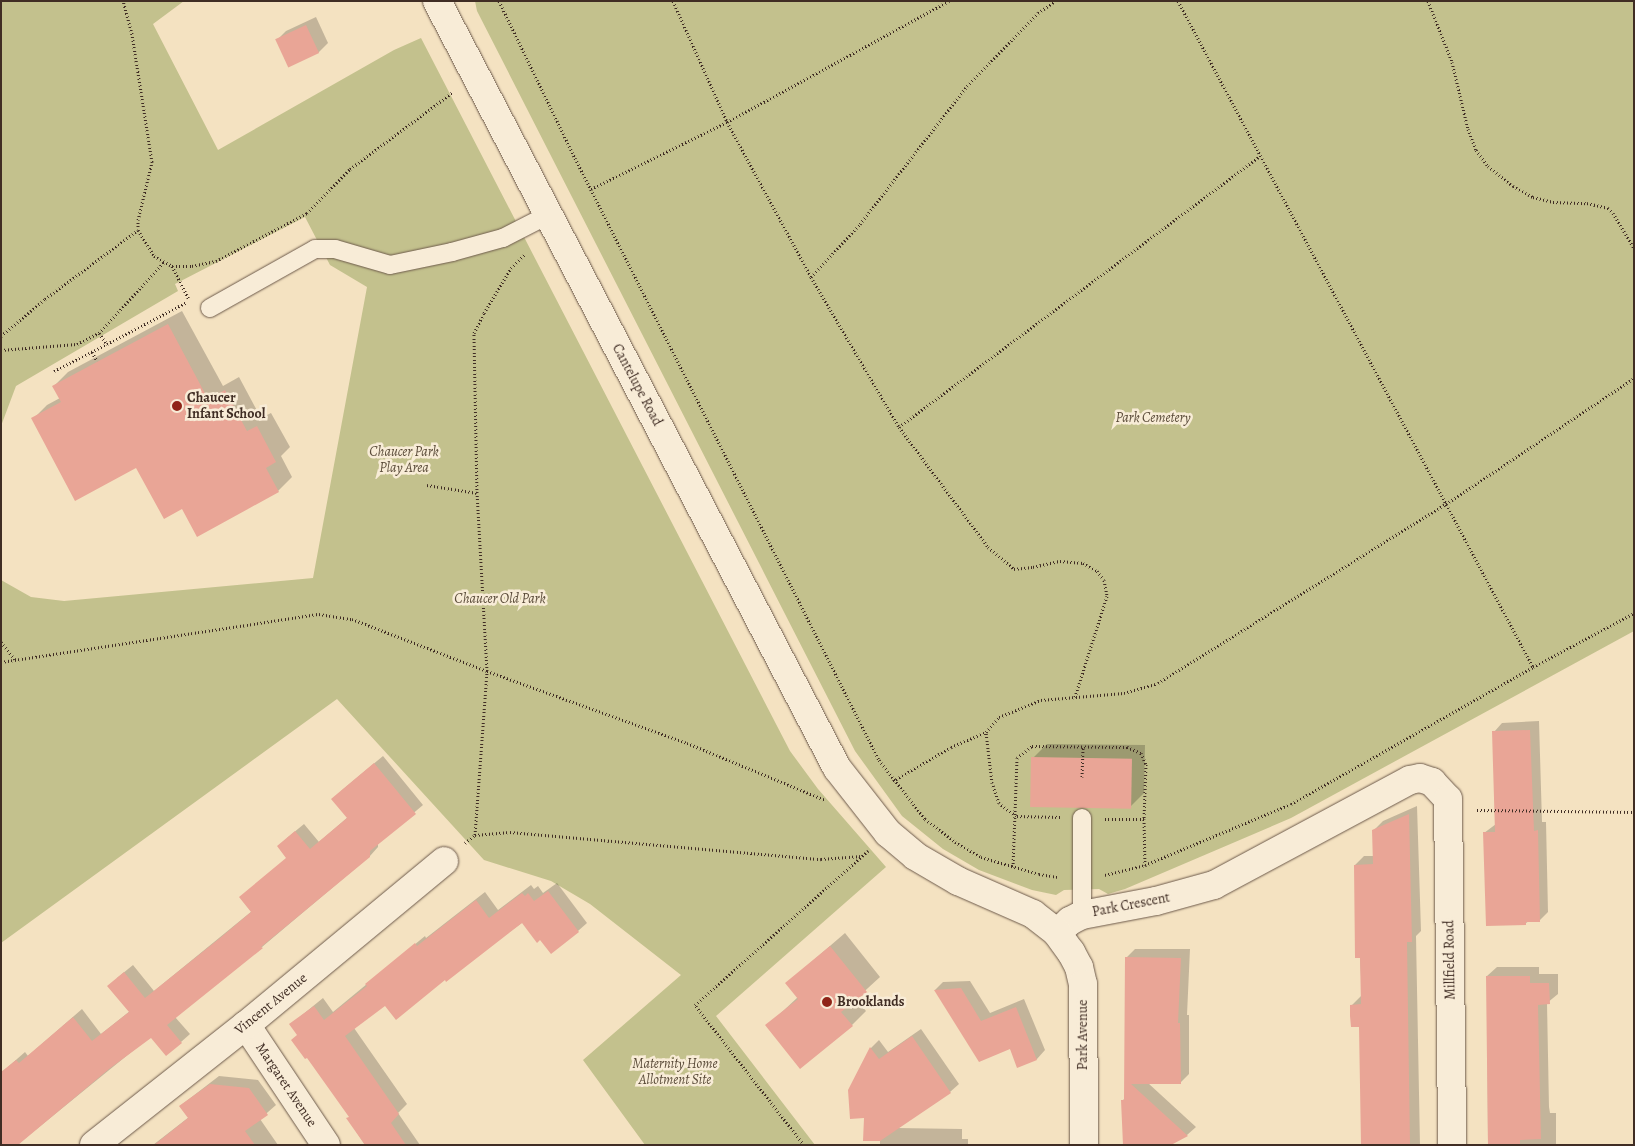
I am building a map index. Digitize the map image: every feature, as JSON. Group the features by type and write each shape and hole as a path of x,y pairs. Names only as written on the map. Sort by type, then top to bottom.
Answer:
{"street":[{"name":"Cantelupe Road","path":"437,1 837,768 853,791"},
{"name":"Park Crescent","path":"1057,933 1070,921 1082,915 1156,901 1214,885 1410,780 1420,778 1432,782"},
{"name":"Millfield Road","path":"1432,782 1448,799 1449,811 1452,1145"},
{"path":"853,791 888,833 916,856 958,881 1033,914 1057,933"},
{"name":"Vincent Avenue","path":"94,1145 246,1025 444,861"},
{"name":"Park Avenue","path":"1057,933 1079,967 1083,984 1084,1145"},
{"name":"Margaret Avenue","path":"246,1025 326,1145"}],"lane":[{"path":"210,308 315,249 335,250 390,265 452,252 503,238 551,221"},
{"path":"1082,818 1082,915"}],"path":[{"path":"123,1 132,34 152,162 138,220 138,230 154,256 172,266 192,266 216,261 307,212 350,169 475,75"},
{"path":"499,1 591,190 879,760 892,781 925,819 955,842 981,857 1039,874 1060,877 1112,874 1145,866 1290,804 1533,667 1634,613"},
{"path":"672,1 727,122 811,277 899,427 988,548 1014,569 1033,568 1060,561 1083,563 1097,571 1104,580 1107,596 1075,697"},
{"path":"591,190 727,122 949,1"},
{"path":"811,277 860,224 967,86 1038,13 1055,1"},
{"path":"1178,1 1533,667"},
{"path":"1428,1 1452,62 1468,129 1476,150 1488,166 1513,186 1533,197 1553,202 1587,203 1608,208 1634,248"},
{"path":"899,427 1260,156"},
{"path":"475,834 487,671 477,493 474,333 511,268 551,221"},
{"path":"1,336 45,299 138,230"},
{"path":"1,350 77,344 99,333 164,262"},
{"path":"54,371 190,301"},
{"path":"99,333 107,344"},
{"path":"92,352 97,361"},
{"path":"892,781 952,747 986,732 999,716 1041,700 1124,693 1158,683 1446,504 1634,378"},
{"path":"427,485 477,493"},
{"path":"1,662 319,614 352,619 487,671 688,743 823,800 853,791"},
{"path":"1,642 15,659"},
{"path":"986,732 992,783 1000,803 1016,816 1144,819"},
{"path":"1013,867 1017,758 1032,746 1127,747 1140,753 1146,764 1145,866"},
{"path":"1082,777 1083,746"},
{"path":"1449,811 1634,812"},
{"path":"444,861 475,834 510,832 821,859 862,856 694,1005 804,1145"}],"green space":[{"name":"Chaucer Old Park","path":"1,1 184,1 153,24 218,150 394,50 421,38 790,751 818,789 886,867 716,1016 815,1145 645,1145 583,1060 681,975 590,904 551,881 484,860 337,699 1,943 1,580 31,597 64,601 313,578 367,287 330,265 305,217 175,284 178,291 16,386 1,426"},
{"name":"Park Cemetery","path":"475,1 1634,1 1634,631 1291,818 1125,889 1108,894 1099,889 1064,890 1056,895 1032,890 979,870 943,849 902,816 855,751 477,11"}],"building":[{"path":"306,25 319,53 288,67 275,39"},
{"path":"168,324 208,399 225,390 247,431 257,426 276,462 266,468 279,492 197,537 182,509 164,519 136,468 75,501 31,418 61,402 52,386"},
{"path":"1530,730 1534,831 1538,830 1540,922 1526,922 1526,925 1486,926 1483,832 1495,832 1492,731"},
{"path":"1031,757 1132,759 1131,809 1030,807"},
{"path":"374,763 416,814 370,851 370,857 261,947 263,948 167,1025 182,1043 166,1056 151,1038 109,1069 18,1145 1,1145 1,1072 16,1060 19,1063 73,1017 92,1041 129,1012 107,986 124,972 145,998 220,938 251,912 239,897 286,858 277,846 295,831 310,849 347,818 331,799"},
{"path":"1409,814 1412,942 1407,942 1410,1145 1361,1145 1359,1027 1351,1027 1350,1016 1350,1005 1361,1004 1360,958 1355,958 1354,865 1373,864 1372,830"},
{"path":"548,891 579,932 551,954 540,940 537,943 522,923 446,982 445,980 396,1020 385,1006 345,1036 399,1114 391,1123 406,1145 365,1145 346,1118 349,1117 307,1058 305,1059 291,1040 297,1035 289,1024 314,1006 324,1020 367,986 365,984 415,943 417,946 476,900 489,918 522,893 525,896 528,893 534,901"},
{"name":"Brooklands","path":"830,946 867,992 841,1012 853,1026 800,1069 765,1025 798,999 785,983"},
{"path":"1125,957 1181,958 1178,1023 1180,1023 1181,1084 1131,1084 1188,1136 1171,1145 1123,1145 1121,1100 1124,1100"},
{"path":"1486,976 1530,976 1530,983 1549,983 1550,1004 1538,1005 1541,1139 1520,1140 1520,1145 1488,1145"},
{"path":"961,988 981,1021 1016,1007 1037,1060 1017,1068 1010,1049 979,1062 934,990"},
{"path":"912,1036 951,1093 880,1141 863,1141 864,1118 850,1119 848,1090 870,1047 879,1059"},
{"path":"210,1084 249,1088 268,1115 245,1131 255,1145 154,1145 188,1118 179,1106"}],"place":[{"name":"Chaucer Infant School","path":"177,406"},
{"name":"Brooklands","path":"827,1002"}],"park label":[{"name":"Chaucer Park Play Area","path":"404,460"},
{"name":"Maternity Home Allotment Site","path":"675,1072"}]}
